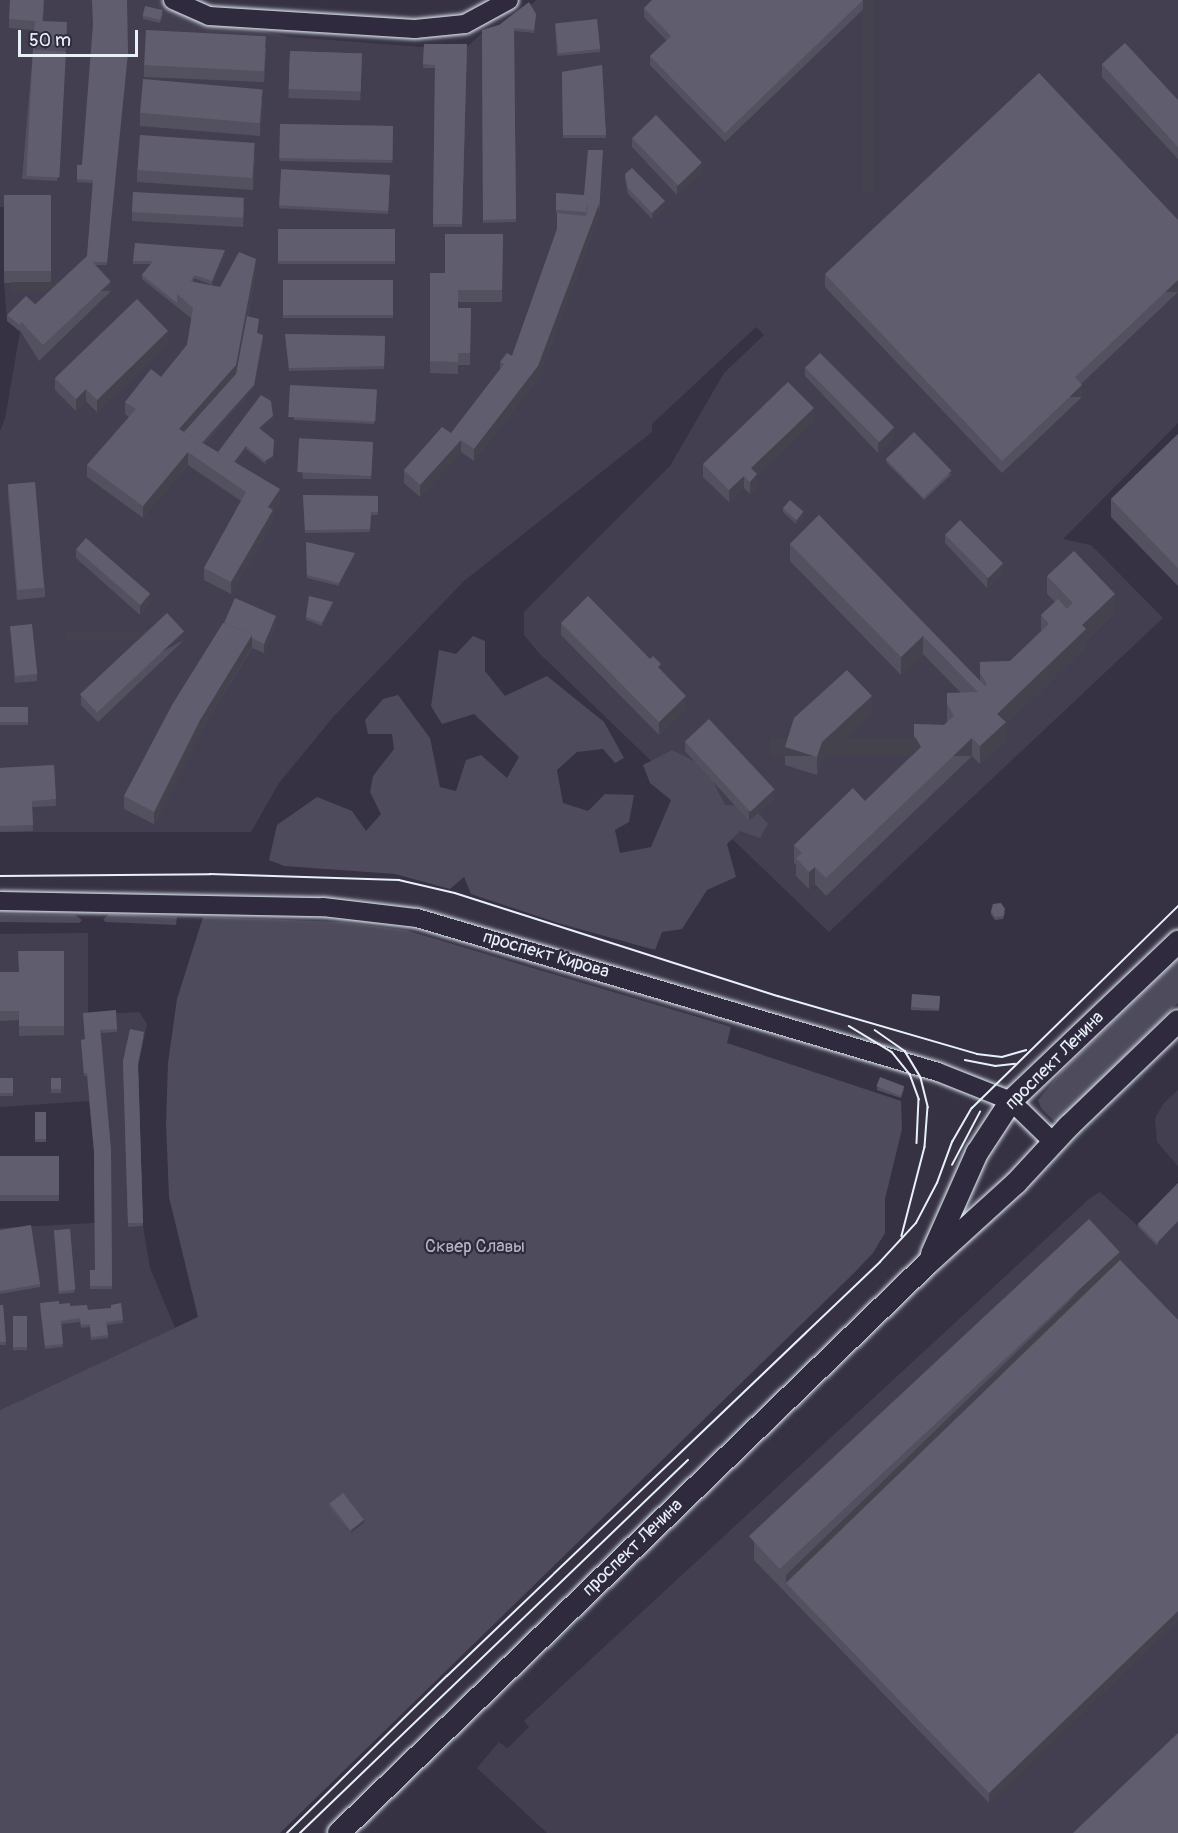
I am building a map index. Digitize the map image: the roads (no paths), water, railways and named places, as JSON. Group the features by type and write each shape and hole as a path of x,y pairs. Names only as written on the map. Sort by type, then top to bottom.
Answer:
{"main road":[{"name":"проспект Ленина","path":"928,1263 977,1153 1011,1101 1178,942"},
{"name":"проспект Ленина","path":"339,1833 928,1263 1016,1183 1178,1021"}],"street":[{"path":"173,0 209,16 415,29 465,24 509,0"},
{"name":"проспект Кирова","path":"1,901 323,907 417,918 938,1072 1011,1101 1054,1143"}],"tram line":[{"path":"0,876 210,874 399,880 455,893 778,996 977,1054 1002,1057 1026,1050"},
{"path":"287,1833 447,1676 880,1262 916,1223 937,1183 952,1142 972,1108 1178,906"},
{"path":"849,1026 892,1052 910,1074 919,1099 917,1143"},
{"path":"875,1030 905,1051 921,1078 928,1107 925,1147 902,1236"},
{"path":"965,1060 995,1066 1015,1064"},
{"path":"952,1165 980,1112"},
{"path":"300,1833 688,1460"}],"park label":[{"name":"Сквер Славы","path":"475,1247"}]}
